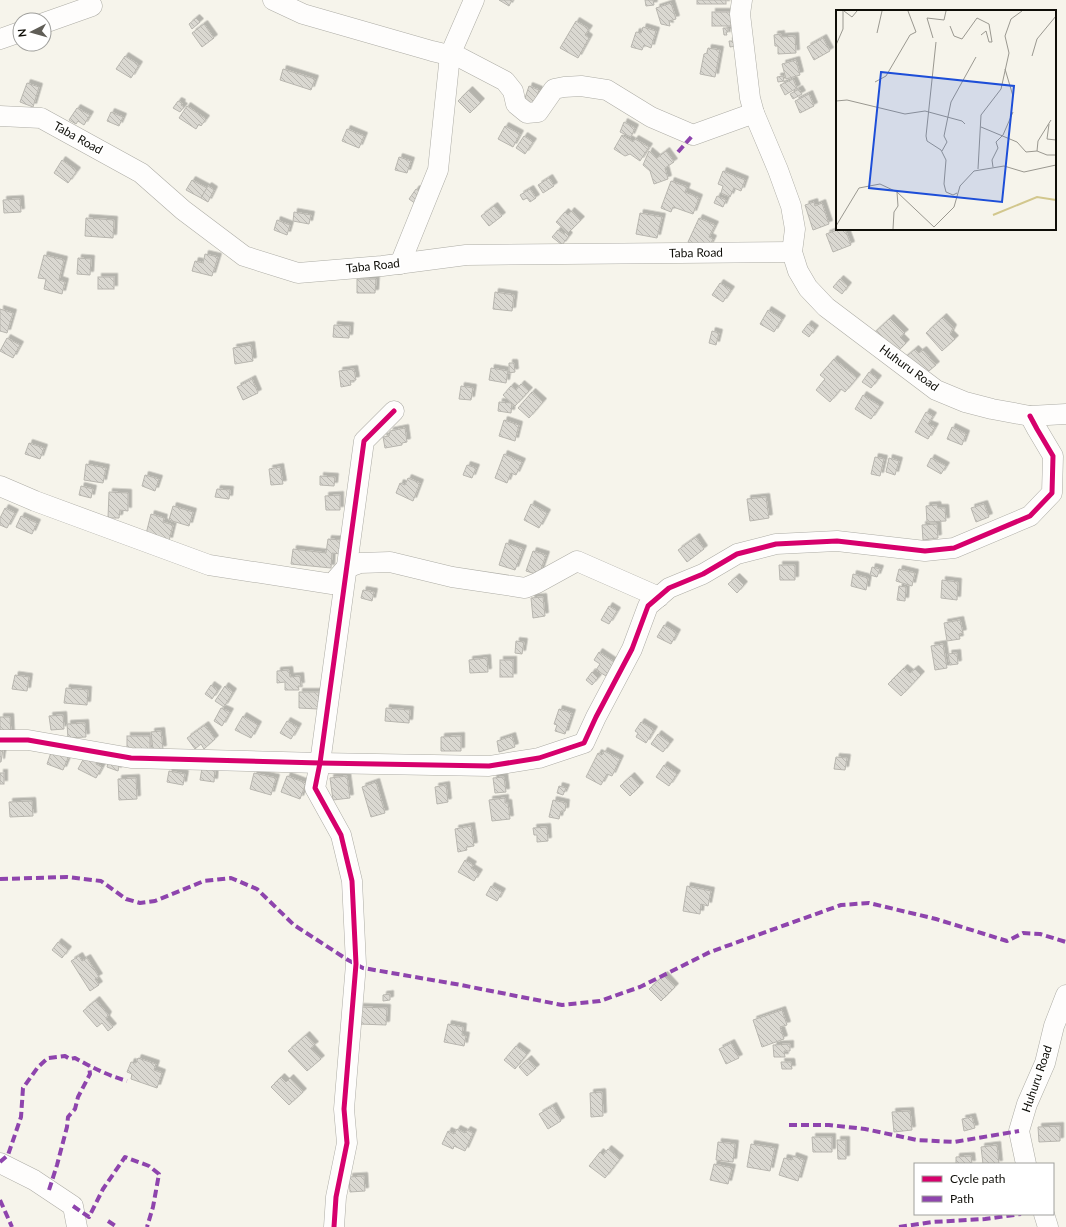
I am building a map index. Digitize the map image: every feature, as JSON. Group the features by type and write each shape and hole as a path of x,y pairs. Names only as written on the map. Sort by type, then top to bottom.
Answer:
{"street":[{"path":"273,0 303,14 461,58 505,81 513,91 516,104 527,113 538,112 554,89 581,86 607,90 651,117 693,135 754,113"},
{"path":"400,264 438,170 450,55 474,0"},
{"path":"742,0 740,14 750,98 754,113 778,170 791,206 795,229 792,252"},
{"path":"52,20 92,6"},
{"path":"0,39 12,35"},
{"name":"Taba Road","path":"0,116 41,118 141,173 183,210 244,256 298,273 400,264 466,255 792,252"},
{"name":"Huhuru Road","path":"792,252 798,271 808,288 826,307 936,390 965,402 992,409 1030,416 1066,414"},
{"path":"334,1227 336,1197 347,1143 344,1109 356,964 352,881 341,835 315,788 320,763 364,441 394,411"},
{"path":"0,740 28,740 131,758 489,766 539,758 584,743 632,649 648,606 669,588 703,574 737,554 776,544 836,541 926,551 954,548 1030,516 1052,493 1053,456 1030,416"},
{"path":"0,486 35,501 209,565 332,584 346,568 360,563 390,562 452,577 525,588 577,561 659,597"},
{"name":"Huhuru Road","path":"1026,1163 1019,1131 1028,1104 1045,1063 1054,1026 1066,995"},
{"path":"0,1163 34,1180 73,1206 77,1227"},
{"path":"1044,1215 1048,1227"}],"building":[{"path":"499,0 512,0 509,6"},
{"path":"645,0 653,0 654,5 646,6"},
{"path":"697,0 726,0 726,4 697,4"},
{"path":"671,3 676,19 669,21 670,26 661,24 656,8"},
{"path":"712,12 731,12 731,26 712,26"},
{"path":"196,18 200,22 192,29 189,24"},
{"path":"576,21 589,29 585,35 589,38 578,58 560,48"},
{"path":"204,24 214,38 202,47 192,33"},
{"path":"643,27 656,31 651,48 644,45 642,50 631,47 636,32 641,33"},
{"path":"723,28 728,28 728,32 726,32 727,35 724,35"},
{"path":"781,34 781,37 795,36 796,53 778,54 778,46 775,46 774,35"},
{"path":"823,38 830,51 814,60 807,47"},
{"path":"729,41 736,41 736,46 730,47"},
{"path":"708,48 720,50 715,77 700,74 704,54 707,53"},
{"path":"125,56 139,65 131,78 116,69"},
{"path":"796,60 800,75 786,79 782,64"},
{"path":"283,69 315,79 311,90 280,80"},
{"path":"783,76 784,81 778,82 777,77"},
{"path":"793,79 797,88 785,95 780,85"},
{"path":"27,83 39,87 33,107 20,102"},
{"path":"529,86 539,90 534,105 524,101"},
{"path":"799,89 802,94 793,99 790,94"},
{"path":"469,90 481,102 470,113 458,101"},
{"path":"809,94 814,106 800,113 795,101"},
{"path":"178,101 182,103 181,105 184,107 180,112 173,108"},
{"path":"187,106 206,119 201,126 199,124 196,129 179,118"},
{"path":"77,108 90,115 84,125 78,121 76,124 69,120"},
{"path":"111,112 123,117 119,126 107,121"},
{"path":"624,122 635,128 631,137 620,132"},
{"path":"505,126 520,134 513,147 498,139"},
{"path":"347,129 364,136 359,148 342,141"},
{"path":"622,135 633,142 635,139 649,147 640,161 630,154 625,156 614,149"},
{"path":"524,136 533,142 525,154 516,148"},
{"path":"649,151 657,158 666,151 674,162 665,168 668,179 654,184 650,171 643,165"},
{"path":"399,157 411,161 407,173 395,170"},
{"path":"62,160 77,171 68,183 54,173"},
{"path":"723,171 745,180 741,191 734,188 730,197 721,193 723,186 718,184"},
{"path":"549,178 554,186 543,193 538,185"},
{"path":"192,180 207,188 201,198 186,190"},
{"path":"671,181 687,187 685,192 699,198 693,214 673,207 671,212 661,208"},
{"path":"208,186 214,190 208,202 201,198"},
{"path":"416,189 426,196 419,206 409,199"},
{"path":"530,189 536,198 530,202 527,198 523,200 520,195"},
{"path":"717,196 726,200 723,207 714,203"},
{"path":"20,199 21,212 4,213 3,200"},
{"path":"814,202 815,206 822,203 829,224 813,230 805,205"},
{"path":"494,206 502,216 489,226 481,216"},
{"path":"571,211 581,220 568,233 556,222 565,212 568,215"},
{"path":"294,212 311,215 309,224 293,221"},
{"path":"640,213 662,217 657,238 636,234"},
{"path":"86,218 114,220 113,238 85,236"},
{"path":"699,218 715,225 709,237 713,239 707,251 688,242"},
{"path":"277,220 290,225 287,235 274,230"},
{"path":"558,230 564,234 565,232 569,236 562,245 552,237"},
{"path":"837,230 845,230 851,245 833,252 826,234"},
{"path":"205,254 218,257 212,276 192,271 195,261 203,263"},
{"path":"44,255 64,260 59,280 65,282 62,294 44,289 46,279 38,278"},
{"path":"78,258 91,259 90,275 77,274"},
{"path":"98,277 114,277 114,289 98,289"},
{"path":"357,279 376,279 375,293 357,293"},
{"path":"840,279 848,286 842,294 833,287"},
{"path":"720,283 731,290 723,302 712,295"},
{"path":"495,292 514,295 512,311 493,309"},
{"path":"0,309 13,313 7,333 0,331"},
{"path":"768,310 782,319 774,332 760,324"},
{"path":"943,317 953,328 950,334 955,339 942,351 926,333"},
{"path":"890,318 905,333 900,337 906,343 892,357 871,336"},
{"path":"808,324 815,329 809,337 802,332"},
{"path":"334,325 350,326 349,338 333,337"},
{"path":"712,331 719,333 716,345 709,343"},
{"path":"7,338 20,345 13,358 0,351"},
{"path":"251,345 253,361 235,364 233,348"},
{"path":"915,349 919,353 923,350 936,365 917,381 900,362"},
{"path":"834,359 857,378 845,392 841,389 830,402 816,390 825,379 820,375"},
{"path":"509,363 514,363 515,372 509,373"},
{"path":"491,368 508,371 506,383 489,380"},
{"path":"354,369 356,380 350,381 351,385 341,387 339,371"},
{"path":"869,372 878,379 871,388 862,382"},
{"path":"252,379 258,393 243,400 237,387"},
{"path":"521,384 529,391 515,406 503,395 511,386 516,390"},
{"path":"461,386 473,388 471,400 459,399"},
{"path":"532,392 543,402 529,418 518,408"},
{"path":"863,395 880,406 871,419 855,409"},
{"path":"499,402 512,403 511,413 498,411"},
{"path":"926,412 933,416 928,424 935,427 928,439 915,432"},
{"path":"504,420 519,425 515,441 499,436"},
{"path":"952,427 966,434 962,445 947,439"},
{"path":"405,428 407,442 402,443 402,445 385,448 383,437 389,436 390,431"},
{"path":"29,443 44,448 40,459 25,454"},
{"path":"504,454 522,462 516,475 511,473 507,483 495,478"},
{"path":"875,457 884,459 880,476 871,474"},
{"path":"889,458 899,461 895,475 886,472"},
{"path":"931,458 946,466 941,474 927,466"},
{"path":"86,464 106,468 103,483 84,480"},
{"path":"467,465 476,468 472,478 463,475"},
{"path":"280,467 283,484 271,485 269,469"},
{"path":"145,475 159,479 155,491 142,486"},
{"path":"320,476 335,477 334,486 320,485"},
{"path":"408,478 420,483 413,501 396,493 400,483 405,485"},
{"path":"81,486 93,489 91,498 79,495"},
{"path":"217,489 230,490 229,499 215,497"},
{"path":"109,492 128,493 128,511 120,510 119,518 108,518"},
{"path":"340,495 340,510 326,510 325,496"},
{"path":"766,497 769,518 750,521 747,499"},
{"path":"531,504 547,513 539,528 524,520"},
{"path":"984,504 989,517 976,522 971,508"},
{"path":"937,505 938,508 945,508 946,521 927,522 926,506"},
{"path":"173,506 193,512 189,526 169,520"},
{"path":"5,508 15,513 7,528 0,525 0,518"},
{"path":"151,514 164,518 163,522 173,525 169,541 146,534"},
{"path":"21,516 37,523 32,534 16,527"},
{"path":"937,524 938,538 923,540 922,525"},
{"path":"696,537 704,549 687,562 678,550"},
{"path":"328,539 342,540 340,554 332,553 331,568 291,564 293,549 326,553"},
{"path":"506,543 523,549 515,570 499,565"},
{"path":"533,551 546,555 539,575 526,571"},
{"path":"779,565 795,565 795,580 780,580"},
{"path":"872,567 880,569 877,577 870,575"},
{"path":"899,569 915,573 912,586 896,581"},
{"path":"853,574 868,578 866,590 851,586"},
{"path":"736,577 744,585 737,593 728,584"},
{"path":"942,580 958,582 957,600 941,598"},
{"path":"899,586 906,587 905,601 897,600"},
{"path":"363,590 374,592 372,601 361,598"},
{"path":"543,597 545,616 533,618 531,598"},
{"path":"609,606 617,611 609,624 601,620"},
{"path":"960,620 963,633 959,634 960,639 947,641 944,623"},
{"path":"664,625 677,633 671,644 657,637"},
{"path":"516,641 524,642 522,654 515,653"},
{"path":"943,644 947,668 935,670 931,646"},
{"path":"599,652 614,662 606,676 596,670 600,664 594,660"},
{"path":"957,653 958,664 950,665 948,654"},
{"path":"487,658 488,672 470,673 469,660"},
{"path":"500,660 513,660 513,677 500,677"},
{"path":"904,668 910,673 915,669 921,675 901,696 888,684"},
{"path":"289,670 290,677 300,676 301,686 298,686 299,690 285,690 285,682 277,683 277,671"},
{"path":"592,672 598,678 592,685 586,680"},
{"path":"15,675 29,677 27,691 12,689"},
{"path":"211,685 218,690 212,699 205,694"},
{"path":"225,686 233,692 224,707 215,701"},
{"path":"66,688 88,690 87,705 64,703"},
{"path":"299,692 319,692 318,709 299,708"},
{"path":"221,708 230,712 222,726 214,721"},
{"path":"386,708 410,710 409,723 385,721"},
{"path":"559,709 572,713 565,734 555,731 557,725 554,724"},
{"path":"63,715 64,729 51,730 49,716"},
{"path":"243,716 258,725 251,738 235,730"},
{"path":"0,717 10,717 11,735 0,735"},
{"path":"287,721 298,727 291,739 280,733"},
{"path":"641,722 654,730 646,743 636,737 638,733 635,731"},
{"path":"85,723 86,737 68,738 67,724"},
{"path":"205,725 215,739 204,749 201,744 195,749 187,738"},
{"path":"161,731 163,749 153,750 151,732"},
{"path":"658,734 670,743 663,752 651,744"},
{"path":"127,736 150,736 150,751 127,751"},
{"path":"461,736 461,751 441,751 441,737"},
{"path":"512,736 515,747 499,752 497,741"},
{"path":"53,747 70,753 63,770 47,764"},
{"path":"0,748 3,749 1,762 0,762"},
{"path":"604,751 620,759 612,776 607,774 601,785 586,777 598,753 602,755"},
{"path":"85,756 97,761 96,764 102,767 96,778 78,769"},
{"path":"836,757 847,758 845,770 834,769"},
{"path":"109,759 120,762 118,771 107,767"},
{"path":"664,765 677,774 669,786 656,777"},
{"path":"202,768 215,769 214,782 200,780"},
{"path":"169,771 185,774 183,785 167,782"},
{"path":"0,773 4,773 4,784 0,784"},
{"path":"254,773 276,778 271,795 250,789"},
{"path":"287,776 306,783 300,799 281,792"},
{"path":"347,776 350,798 333,800 330,778"},
{"path":"631,776 640,786 630,796 620,786"},
{"path":"504,777 506,792 495,793 493,778"},
{"path":"136,778 137,799 119,800 118,779"},
{"path":"376,782 385,813 371,817 362,787"},
{"path":"446,785 448,802 437,804 435,787"},
{"path":"559,786 566,788 563,795 557,793"},
{"path":"505,798 505,803 508,803 510,819 492,821 489,800"},
{"path":"553,800 566,803 565,811 561,811 559,819 549,817"},
{"path":"32,801 33,816 10,817 9,802"},
{"path":"471,826 474,846 466,847 467,850 458,852 455,829"},
{"path":"547,827 548,841 537,842 537,835 534,835 533,828"},
{"path":"465,860 473,865 471,868 479,873 474,881 458,872"},
{"path":"491,886 502,892 497,901 486,895"},
{"path":"687,886 711,891 708,906 701,904 700,914 683,911"},
{"path":"58,942 68,950 62,958 52,950"},
{"path":"79,956 82,961 87,958 99,977 95,979 99,985 90,991 71,961"},
{"path":"664,975 675,987 661,1001 649,989"},
{"path":"390,994 390,1000 383,1001 383,995"},
{"path":"96,1000 108,1015 106,1019 113,1027 108,1031 102,1023 97,1027 83,1011"},
{"path":"360,1007 387,1008 386,1025 359,1024"},
{"path":"782,1010 787,1025 780,1027 784,1039 762,1047 753,1020"},
{"path":"448,1024 463,1027 462,1035 466,1036 464,1046 444,1042"},
{"path":"306,1035 315,1045 311,1048 321,1059 307,1071 288,1051"},
{"path":"731,1043 739,1058 726,1064 719,1049"},
{"path":"790,1044 790,1051 784,1051 785,1057 774,1057 773,1045"},
{"path":"516,1046 527,1054 515,1069 504,1060"},
{"path":"138,1058 156,1064 154,1070 162,1073 157,1088 131,1079 132,1074 127,1072 131,1062 136,1063"},
{"path":"528,1059 536,1068 527,1076 519,1067"},
{"path":"781,1062 791,1062 792,1069 782,1069"},
{"path":"281,1077 286,1082 290,1078 303,1092 289,1105 271,1087"},
{"path":"602,1092 603,1116 591,1117 590,1093"},
{"path":"553,1106 561,1121 548,1129 539,1114"},
{"path":"910,1111 912,1130 894,1132 892,1112"},
{"path":"972,1117 975,1128 964,1131 962,1119"},
{"path":"1060,1126 1060,1141 1039,1142 1038,1127"},
{"path":"457,1129 465,1133 467,1130 473,1133 465,1151 454,1146 453,1149 442,1144 448,1131 454,1134"},
{"path":"812,1137 832,1137 832,1152 813,1152"},
{"path":"837,1140 846,1140 846,1159 838,1159"},
{"path":"718,1142 735,1144 733,1162 716,1160"},
{"path":"751,1144 775,1148 770,1171 747,1167"},
{"path":"997,1145 999,1163 983,1163 981,1147"},
{"path":"608,1149 620,1159 605,1178 589,1166 600,1152 603,1155"},
{"path":"793,1156 804,1160 798,1181 779,1175 784,1158 792,1160"},
{"path":"971,1156 972,1163 956,1163 956,1157"},
{"path":"714,1164 732,1168 728,1184 710,1180"},
{"path":"364,1176 365,1191 350,1192 349,1177"}],"marked path":[{"path":"678,152 693,135"},
{"path":"0,879 67,877 101,881 126,899 140,903 155,901 204,881 231,878 257,889 294,925 363,968 461,985 562,1005 600,1001 640,987 710,952 841,905 869,903 936,919 1007,941 1023,933 1040,934 1066,942"},
{"path":"0,1162 8,1155 21,1117 23,1088 38,1067 48,1058 65,1056 70,1059 75,1058 100,1071 127,1081"},
{"path":"49,1190 67,1127 68,1117 75,1109 78,1097 90,1074 89,1066"},
{"path":"789,1125 829,1125 865,1129 917,1140 954,1142 1019,1131"},
{"path":"73,1206 89,1217 103,1189 125,1157 149,1166 159,1174 153,1207 147,1227"},
{"path":"0,1200 12,1227"},
{"path":"899,1227 932,1222 985,1219 1014,1215"},
{"path":"108,1221 117,1227"}],"cycle path":[{"path":"334,1227 336,1197 347,1143 344,1109 356,964 352,881 341,835 315,788 320,763 364,441 394,411"},
{"path":"0,740 28,740 131,758 489,766 539,758 584,743 632,649 648,606 669,588 703,574 737,554 776,544 837,541 925,551 954,548 1030,516 1052,493 1053,456 1030,416"}]}
